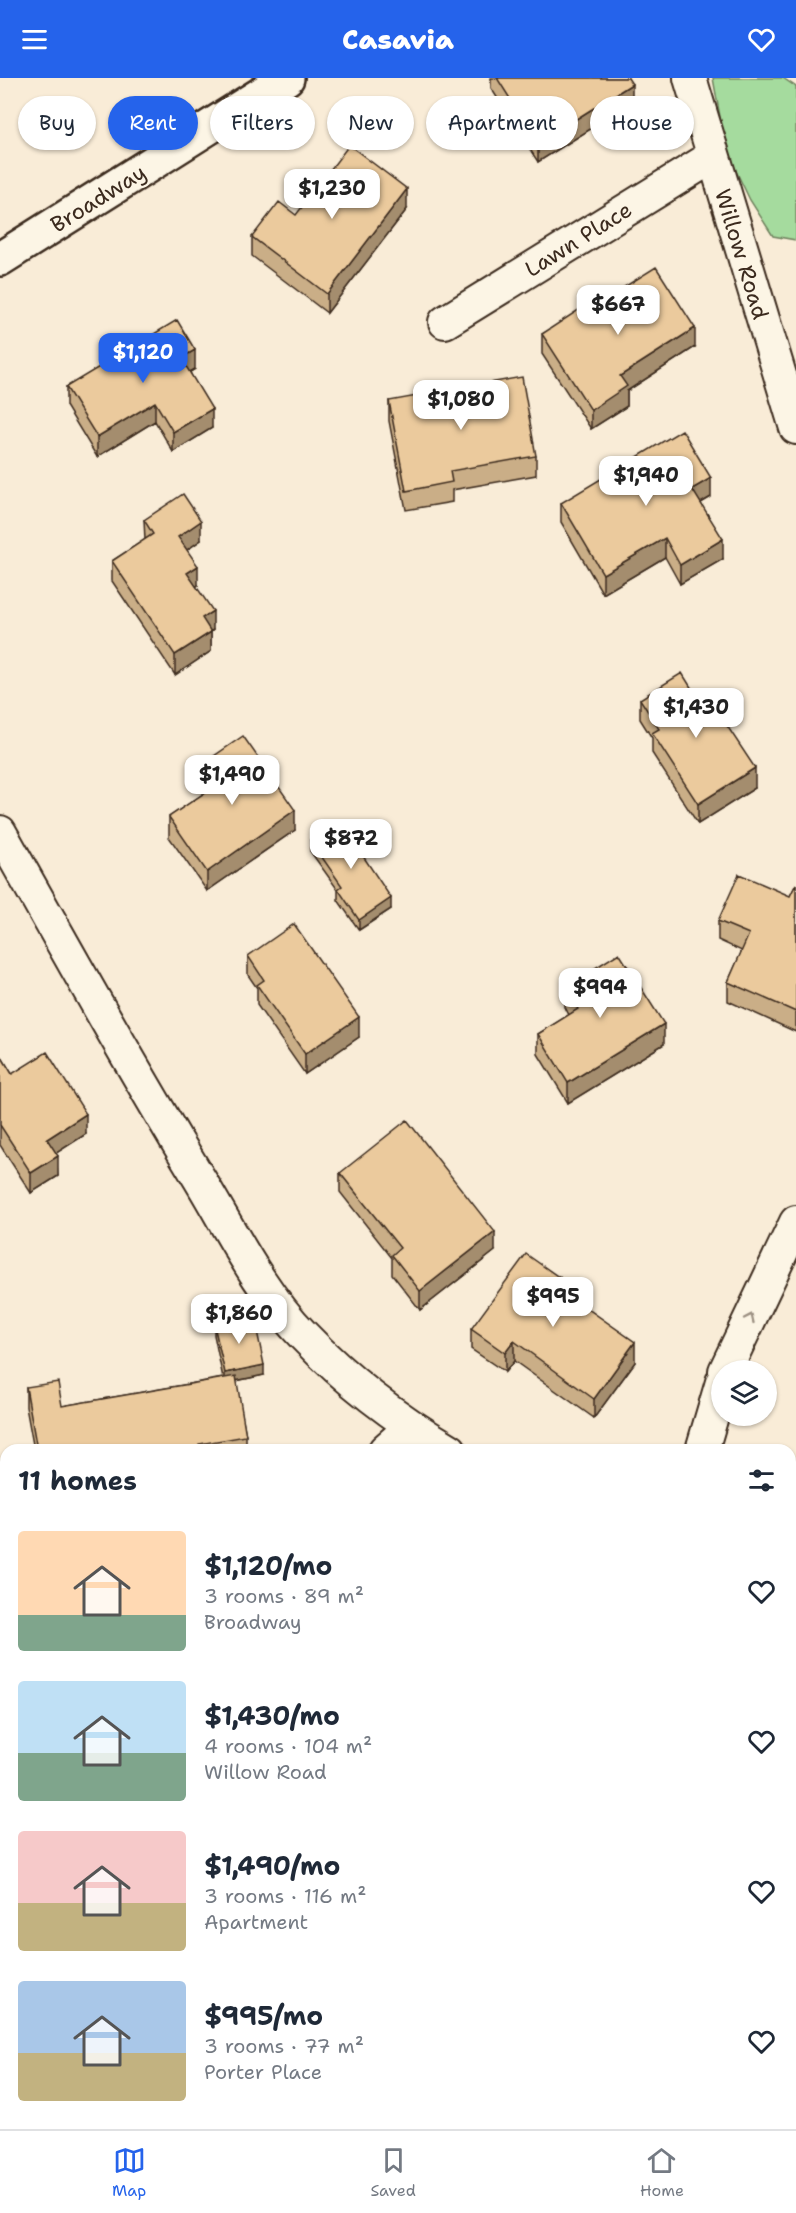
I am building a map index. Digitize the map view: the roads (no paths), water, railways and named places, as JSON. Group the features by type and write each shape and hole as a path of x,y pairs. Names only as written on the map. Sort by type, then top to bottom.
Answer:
{"main road":[{"name":"Broadway","path":"0,259 287,78"}],"street":[{"name":"Willow Road","path":"690,78 712,157 796,428"},
{"name":"Lawn Place","path":"445,322 712,157"},
{"path":"0,832 130,1065 266,1288 303,1335 341,1371 411,1427 440,1444"},
{"path":"731,1360 796,1222"},
{"path":"704,1444 711,1419"},
{"path":"392,1444 411,1427"}]}
